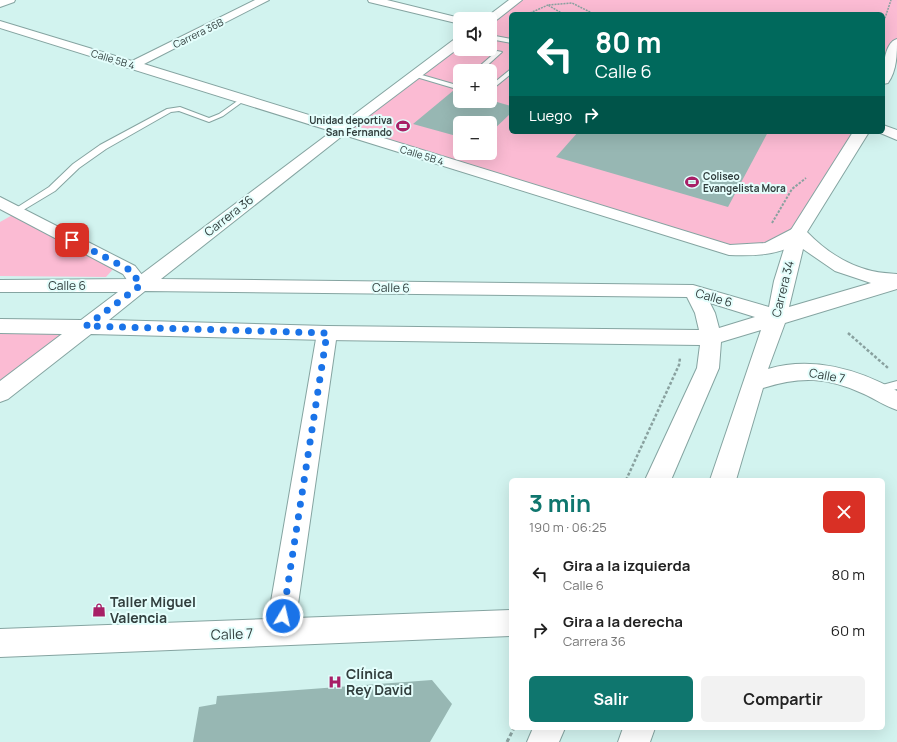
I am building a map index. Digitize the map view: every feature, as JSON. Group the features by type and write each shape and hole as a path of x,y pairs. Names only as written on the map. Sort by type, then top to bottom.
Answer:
{"main road":[{"path":"497,14 516,0"},
{"path":"885,75 897,43"},
{"name":"Carrera 36","path":"0,393 341,130 453,46"},
{"name":"Carrera 34","path":"724,478 766,342 777,317 784,281 798,233 860,134"},
{"path":"798,233 807,245 822,256 842,266 871,276 897,281"},
{"path":"0,326 86,326 327,333 711,338 897,281"},
{"name":"Calle 6","path":"0,286 141,285 693,291 777,317"},
{"path":"659,478 708,368 711,338 705,313 693,291"},
{"name":"Calle 7","path":"754,382 790,372 817,372 839,376 891,392"},
{"path":"543,742 548,730"},
{"path":"634,742 638,730"}],"street":[{"path":"0,4 10,0"},
{"name":"Carrera 36B","path":"133,65 264,0"},
{"path":"373,0 453,19"},
{"name":"Calle 5B 4","path":"0,24 728,250 769,249 784,244 798,233"},
{"path":"885,130 897,136"},
{"path":"0,202 130,270 141,285"},
{"path":"280,632 327,333"},
{"name":"Calle 7","path":"0,643 509,623"}],"lane":[{"path":"497,38 509,41"},
{"path":"485,64 499,52"},
{"path":"497,83 509,73"},
{"path":"415,75 453,85"},
{"path":"17,210 52,189 76,166 103,147 169,110 180,109 209,120 222,114 243,99"}],"path":[{"path":"532,12 558,1 574,0 591,12"},
{"path":"885,18 891,0"},
{"path":"548,5 560,12"},
{"path":"756,250 792,189 808,177"},
{"path":"848,333 891,371"},
{"path":"627,478 679,365 680,354"},
{"path":"507,742 513,730"}],"shaded area":[{"name":"Unidad deportiva San Fernando","path":"516,0 897,0 897,43 885,75 885,12 509,12 509,134 860,134 784,243 729,250 341,130 453,46 453,56 497,56 497,14"},
{"path":"16,213 114,268 106,277 0,276 0,222"},
{"path":"0,326 86,327 0,393"}],"building":[{"path":"453,91 453,108 497,108 497,102 509,105 509,115 497,126 497,116 453,116 453,135 413,124"},
{"name":"Coliseo Evangelista Mora","path":"576,134 767,134 728,207 556,157"},
{"path":"432,680 452,704 430,742 193,742 199,707 216,704 217,696"}],"place":[{"name":"Unidad deportiva San Fernando","path":"403,126"},
{"name":"Coliseo Evangelista Mora","path":"692,182"},
{"name":"Taller Miguel Valencia","path":"99,610"},
{"name":"Clínica Rey David","path":"335,682"}],"route":[{"path":"72,240 130,270 141,285 86,326 327,333 283,616"}]}
